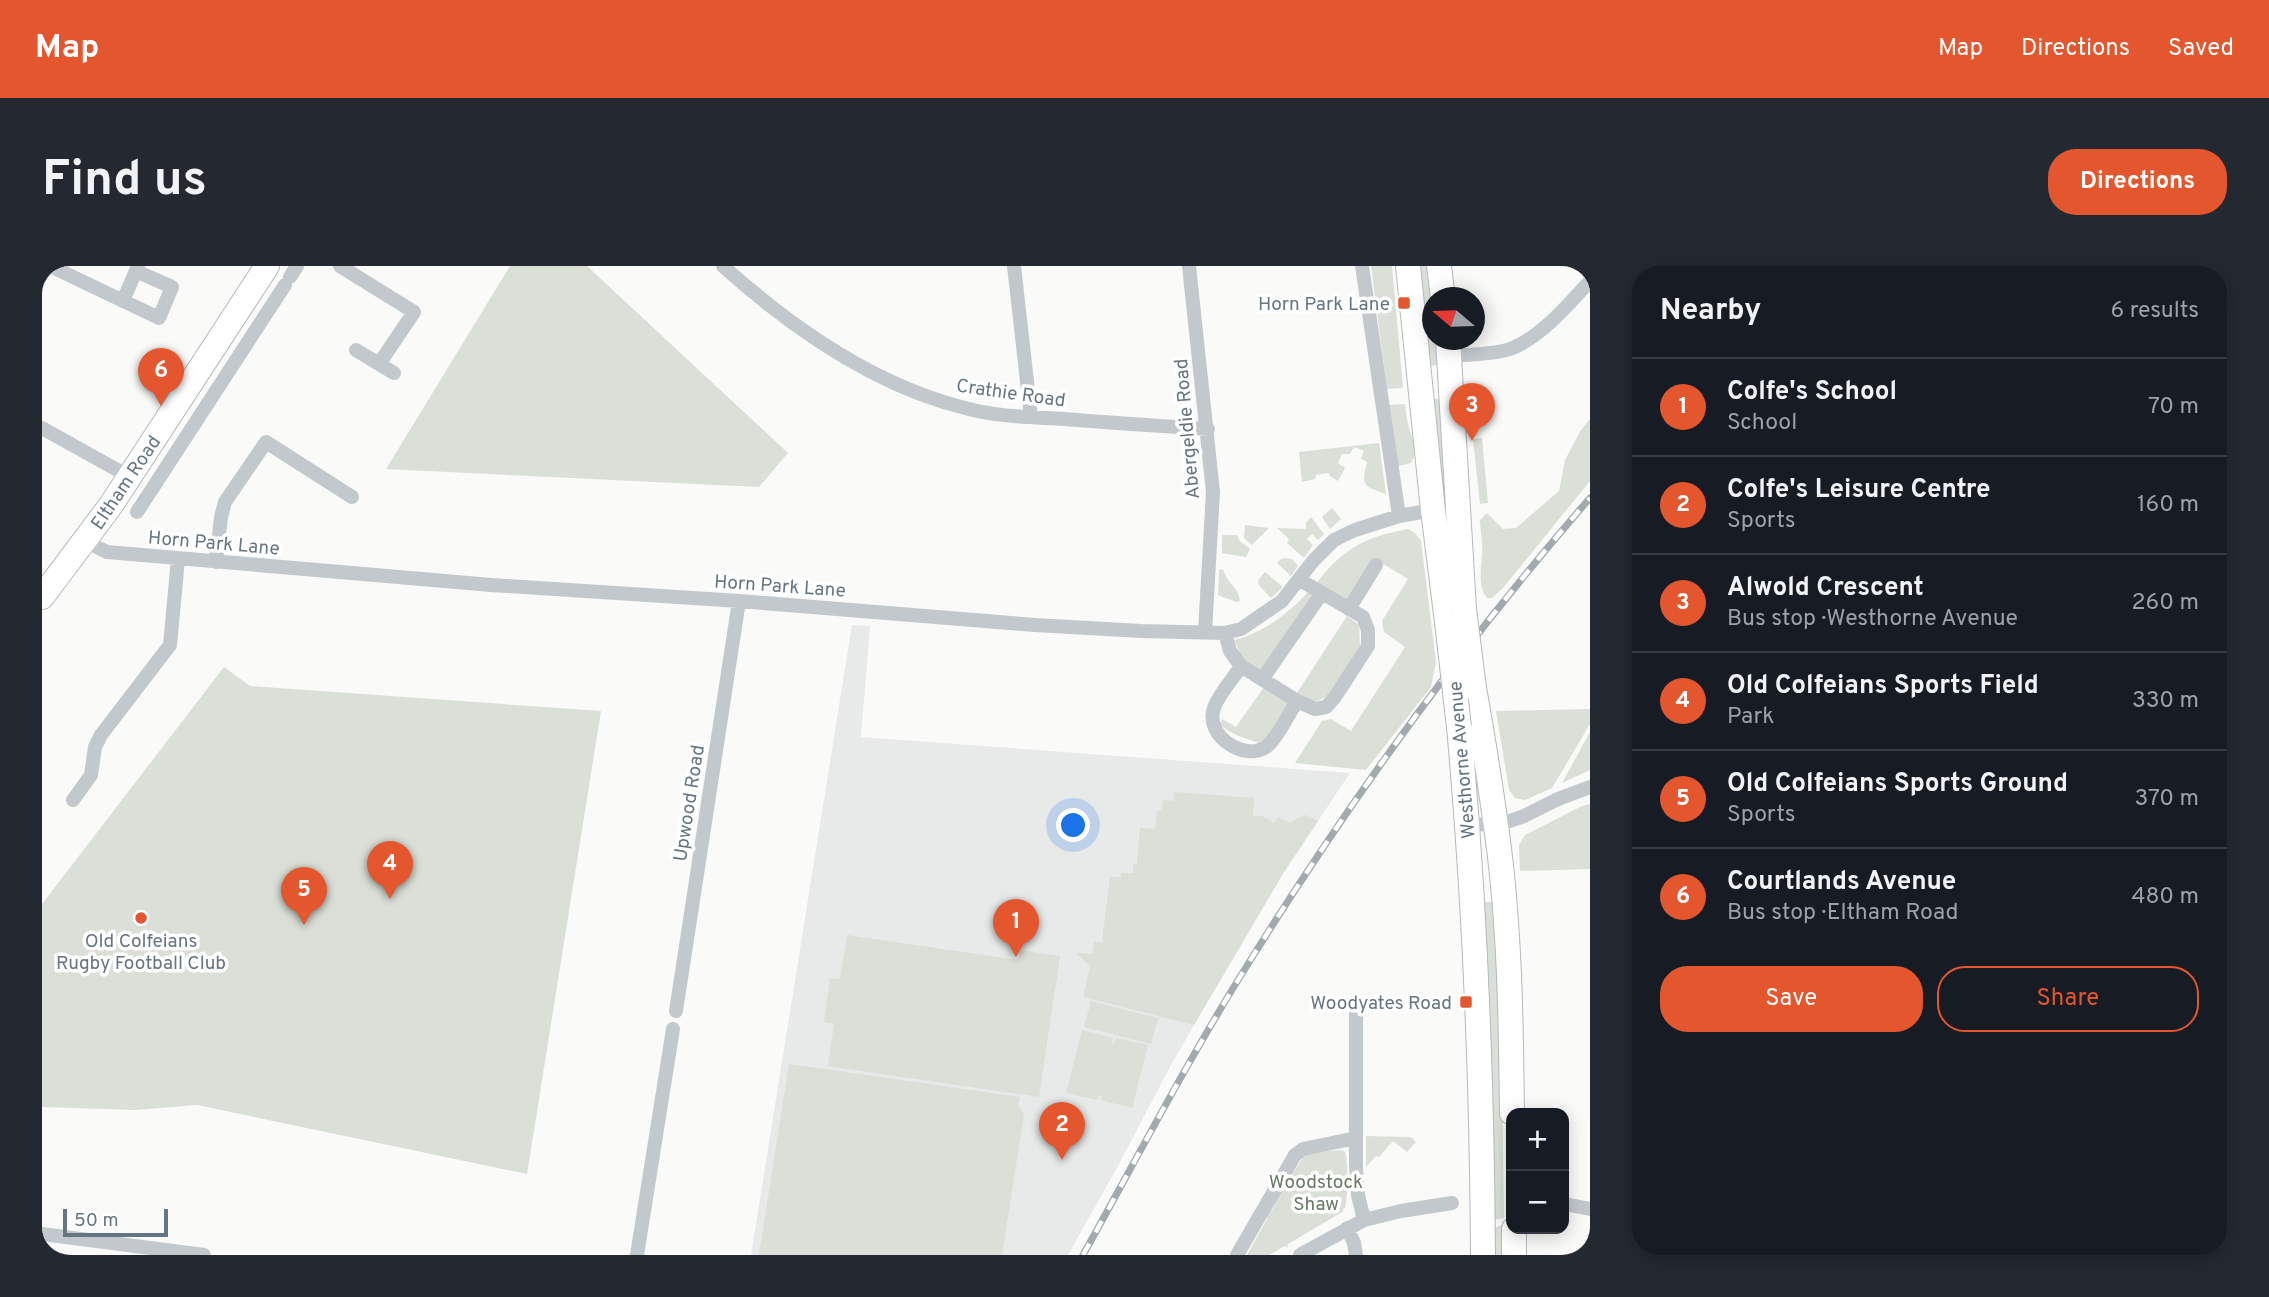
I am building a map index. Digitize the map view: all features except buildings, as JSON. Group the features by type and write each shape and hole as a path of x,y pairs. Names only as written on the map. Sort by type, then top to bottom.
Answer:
{"highway":[{"name":"Eltham Road","path":"44,591 85,541 133,472 267,266"},
{"name":"Westhorne Avenue","path":"1408,266 1433,510 1455,615 1474,688 1496,823 1510,1001 1512,1108"},
{"path":"1439,266 1442,287"},
{"name":"Westhorne Avenue","path":"1449,350 1459,727 1468,826 1479,1016 1483,1255"},
{"path":"1514,1234 1514,1255"}],"street":[{"path":"50,266 122,301 159,318 172,287 137,268 122,301"},
{"path":"340,266 414,312 379,364"},
{"name":"Crathie Road","path":"723,266 808,334 861,366 914,393 970,410 1031,417 1208,429"},
{"path":"1014,266 1031,417"},
{"name":"Abergeldie Road","path":"1189,266 1213,492 1205,632"},
{"path":"1362,266 1399,516"},
{"path":"136,512 291,276"},
{"path":"1485,349 1507,350 1521,344 1552,320 1590,281"},
{"path":"235,315 256,329"},
{"path":"356,350 394,373"},
{"path":"183,395 204,409"},
{"path":"42,428 157,482"},
{"path":"216,562 222,510 266,442 352,496"},
{"name":"Horn Park Lane","path":"85,541 107,552 491,585 738,601 1035,625 1225,633 1241,629 1282,601 1313,561 1334,540 1355,530 1399,516 1433,510"},
{"path":"73,800 91,775 101,735 170,645 178,559"},
{"path":"1349,609 1376,565"},
{"path":"1225,633 1230,652 1241,666 1297,701 1315,709 1326,707 1368,646 1368,630 1363,617 1300,580"},
{"path":"1263,678 1322,593"},
{"name":"Upwood Road","path":"676,1011 738,601"},
{"path":"1241,666 1213,708 1213,726 1223,741 1239,749 1257,752 1269,745 1297,701"},
{"path":"1468,826 1524,817 1590,787"},
{"path":"1356,1013 1358,1195 1364,1220"},
{"path":"637,1255 673,1029"},
{"path":"1237,1255 1295,1155 1303,1149 1356,1138"},
{"path":"1300,1255 1347,1228 1381,1214 1452,1203"},
{"path":"1569,1205 1590,1209"},
{"path":"1347,1228 1356,1255"},
{"path":"42,1234 126,1250 204,1255"}],"shaded area":[{"path":"852,625 870,626 861,737 1350,773 1248,932 1172,1063 1068,1255 751,1255"}],"green space":[{"path":"510,266 587,266 788,453 759,487 386,469"},
{"path":"1371,266 1392,266 1403,388 1387,389"},
{"path":"1415,266 1427,266 1429,287 1422,287 1422,330"},
{"path":"1424,350 1436,350 1437,365 1426,367"},
{"path":"1475,389 1480,426 1473,429 1470,425 1466,393"},
{"path":"1441,398 1451,499 1442,500 1430,400"},
{"path":"1405,404 1415,454 1411,463 1395,467 1387,405"},
{"path":"1590,419 1590,481 1503,588 1492,598 1487,598 1481,585 1480,520 1487,513 1503,529 1516,528 1559,491 1565,460"},
{"path":"1482,438 1488,503 1480,504 1473,439"},
{"path":"1379,443 1386,494 1368,487 1364,481 1367,462 1361,459 1364,451 1354,447 1350,454 1342,454 1338,463 1345,468 1338,481 1329,473 1316,475 1315,479 1302,482 1299,452"},
{"path":"1332,508 1341,519 1330,529 1322,517"},
{"path":"1311,517 1324,534 1318,540 1312,534 1307,539 1313,545 1304,558 1287,543 1289,539 1277,528 1306,529 1306,522"},
{"path":"1245,525 1269,528 1252,545 1244,538"},
{"path":"1408,529 1421,541 1436,662 1431,687 1366,770 1295,763 1322,721 1331,719 1351,731 1405,647 1384,632 1382,621 1408,579 1375,559 1347,601 1319,586 1318,581 1357,545"},
{"path":"1222,535 1237,535 1250,549 1246,557 1222,553"},
{"path":"1286,558 1292,559 1298,566 1291,576 1277,563"},
{"path":"1223,569 1240,601 1218,595 1219,570"},
{"path":"1265,572 1283,587 1271,598 1258,584"},
{"path":"1308,592 1311,594 1310,605 1260,670 1244,662 1234,640 1274,622"},
{"path":"1347,616 1359,625 1360,646 1330,694 1318,701 1311,701 1297,693"},
{"path":"224,667 250,686 601,711 527,1174 197,1105 136,1110 42,1107 42,904"},
{"path":"1264,687 1290,702 1270,737 1259,743 1233,734 1220,724 1222,719 1236,727"},
{"path":"1590,709 1590,724 1552,788 1525,800 1515,798 1509,790 1496,711"},
{"path":"1590,732 1590,770 1562,783"},
{"path":"1174,792 1254,798 1253,816 1262,816 1274,823 1278,817 1291,823 1306,815 1318,821 1284,872 1194,1025 1083,997 1090,966 1076,953 1092,954 1094,942 1102,942 1110,877 1133,873 1133,864 1137,864 1140,828 1155,829 1157,811 1162,811 1163,800 1173,801"},
{"path":"1590,804 1590,869 1520,871 1519,845 1525,835"},
{"path":"1484,902 1496,902 1501,1010 1504,1218 1492,1220"},
{"path":"847,935 1018,960 1020,950 1060,956 1039,1097 828,1066 834,1024 824,1022 830,978 840,979"},
{"path":"1091,1001 1158,1018 1151,1044 1084,1027"},
{"path":"1082,1030 1113,1038 1114,1044 1116,1038 1148,1045 1132,1108 1101,1100 1102,1096 1099,1095 1097,1100 1066,1093"},
{"path":"789,1064 1020,1097 1018,1106 1024,1114 1002,1255 759,1255"},
{"path":"1366,1136 1411,1137 1416,1142 1407,1152 1393,1141 1366,1167"},
{"name":"Woodstock Shaw","path":"1341,1150 1345,1152 1348,1173 1345,1208 1342,1209 1344,1211 1288,1244 1287,1248 1285,1246 1269,1255 1247,1255 1267,1219 1268,1211 1272,1210 1275,1204 1273,1200 1304,1156"},
{"path":"1504,1225 1504,1255 1492,1255 1492,1228"}],"railway":[{"path":"1083,1255 1205,1035 1327,843 1453,666 1590,498"}],"place":[{"name":"Horn Park Lane","path":"1404,303"},
{"name":"Courtlands Avenue","path":"161,406"},
{"name":"Alwold Crescent","path":"1472,441"},
{"name":"Old Colfeians Sports Field","path":"390,899"},
{"name":"Old Colfeians Rugby Football Club","path":"141,918"},
{"name":"Old Colfeians Sports Ground","path":"304,925"},
{"name":"Colfe's School","path":"1016,957"},
{"name":"Woodyates Road","path":"1466,1002"},
{"name":"Colfe's Leisure Centre","path":"1062,1160"}]}
